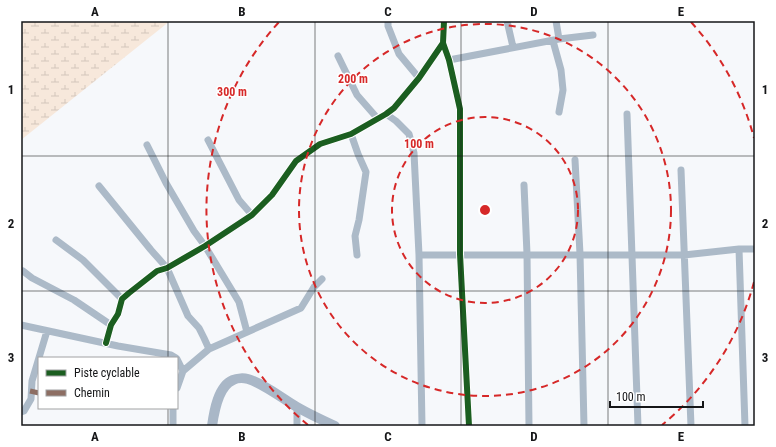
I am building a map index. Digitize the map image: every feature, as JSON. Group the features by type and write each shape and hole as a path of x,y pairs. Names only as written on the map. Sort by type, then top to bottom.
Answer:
{"main road":[{"path":"212,426 215,406 226,384 240,378 249,379 297,407 335,426"}],"street":[{"path":"388,21 388,26 399,54 419,78"},
{"path":"444,21 443,43 449,60 460,109 460,254 469,426"},
{"path":"507,21 513,47"},
{"path":"556,21 556,40 563,90 559,112"},
{"path":"449,60 513,47 593,35"},
{"path":"106,343 122,300 157,271 167,268 205,246 252,215 272,195 296,161 320,144 351,134 394,108 419,78 443,43"},
{"path":"338,56 357,95 378,119"},
{"path":"386,114 396,121 409,134 414,153 419,255 422,426"},
{"path":"628,114 638,426"},
{"path":"351,134 366,172 355,236 357,254"},
{"path":"208,140 239,200 252,215"},
{"path":"147,145 166,183 190,224 239,302 247,332"},
{"path":"575,160 580,254 584,426"},
{"path":"681,170 691,426"},
{"path":"524,185 527,254 529,426"},
{"path":"99,186 150,250 167,268 188,316 199,328 208,349"},
{"path":"56,240 82,260 122,300"},
{"path":"739,249 745,426"},
{"path":"419,255 684,254 755,249"},
{"path":"23,271 74,300 112,325"},
{"path":"178,385 183,371 208,349 301,308 314,288 322,280"},
{"path":"21,325 171,355 174,357"},
{"path":"39,357 46,331"},
{"path":"21,412 24,411 31,400 32,381 38,360"},
{"path":"178,362 183,371"},
{"path":"297,407 298,426"},
{"path":"173,409 173,426"}],"green space":[{"path":"21,21 170,21 21,140"}],"marked path":[{"path":"30,391 38,393"}],"cycle path":[{"path":"444,21 443,43 449,60 460,109 460,254 469,426"},
{"path":"106,343 111,325 118,314 122,299 157,271 167,268 205,246 252,215 272,195 296,161 320,144 351,134 394,108 419,78 443,43"}]}
